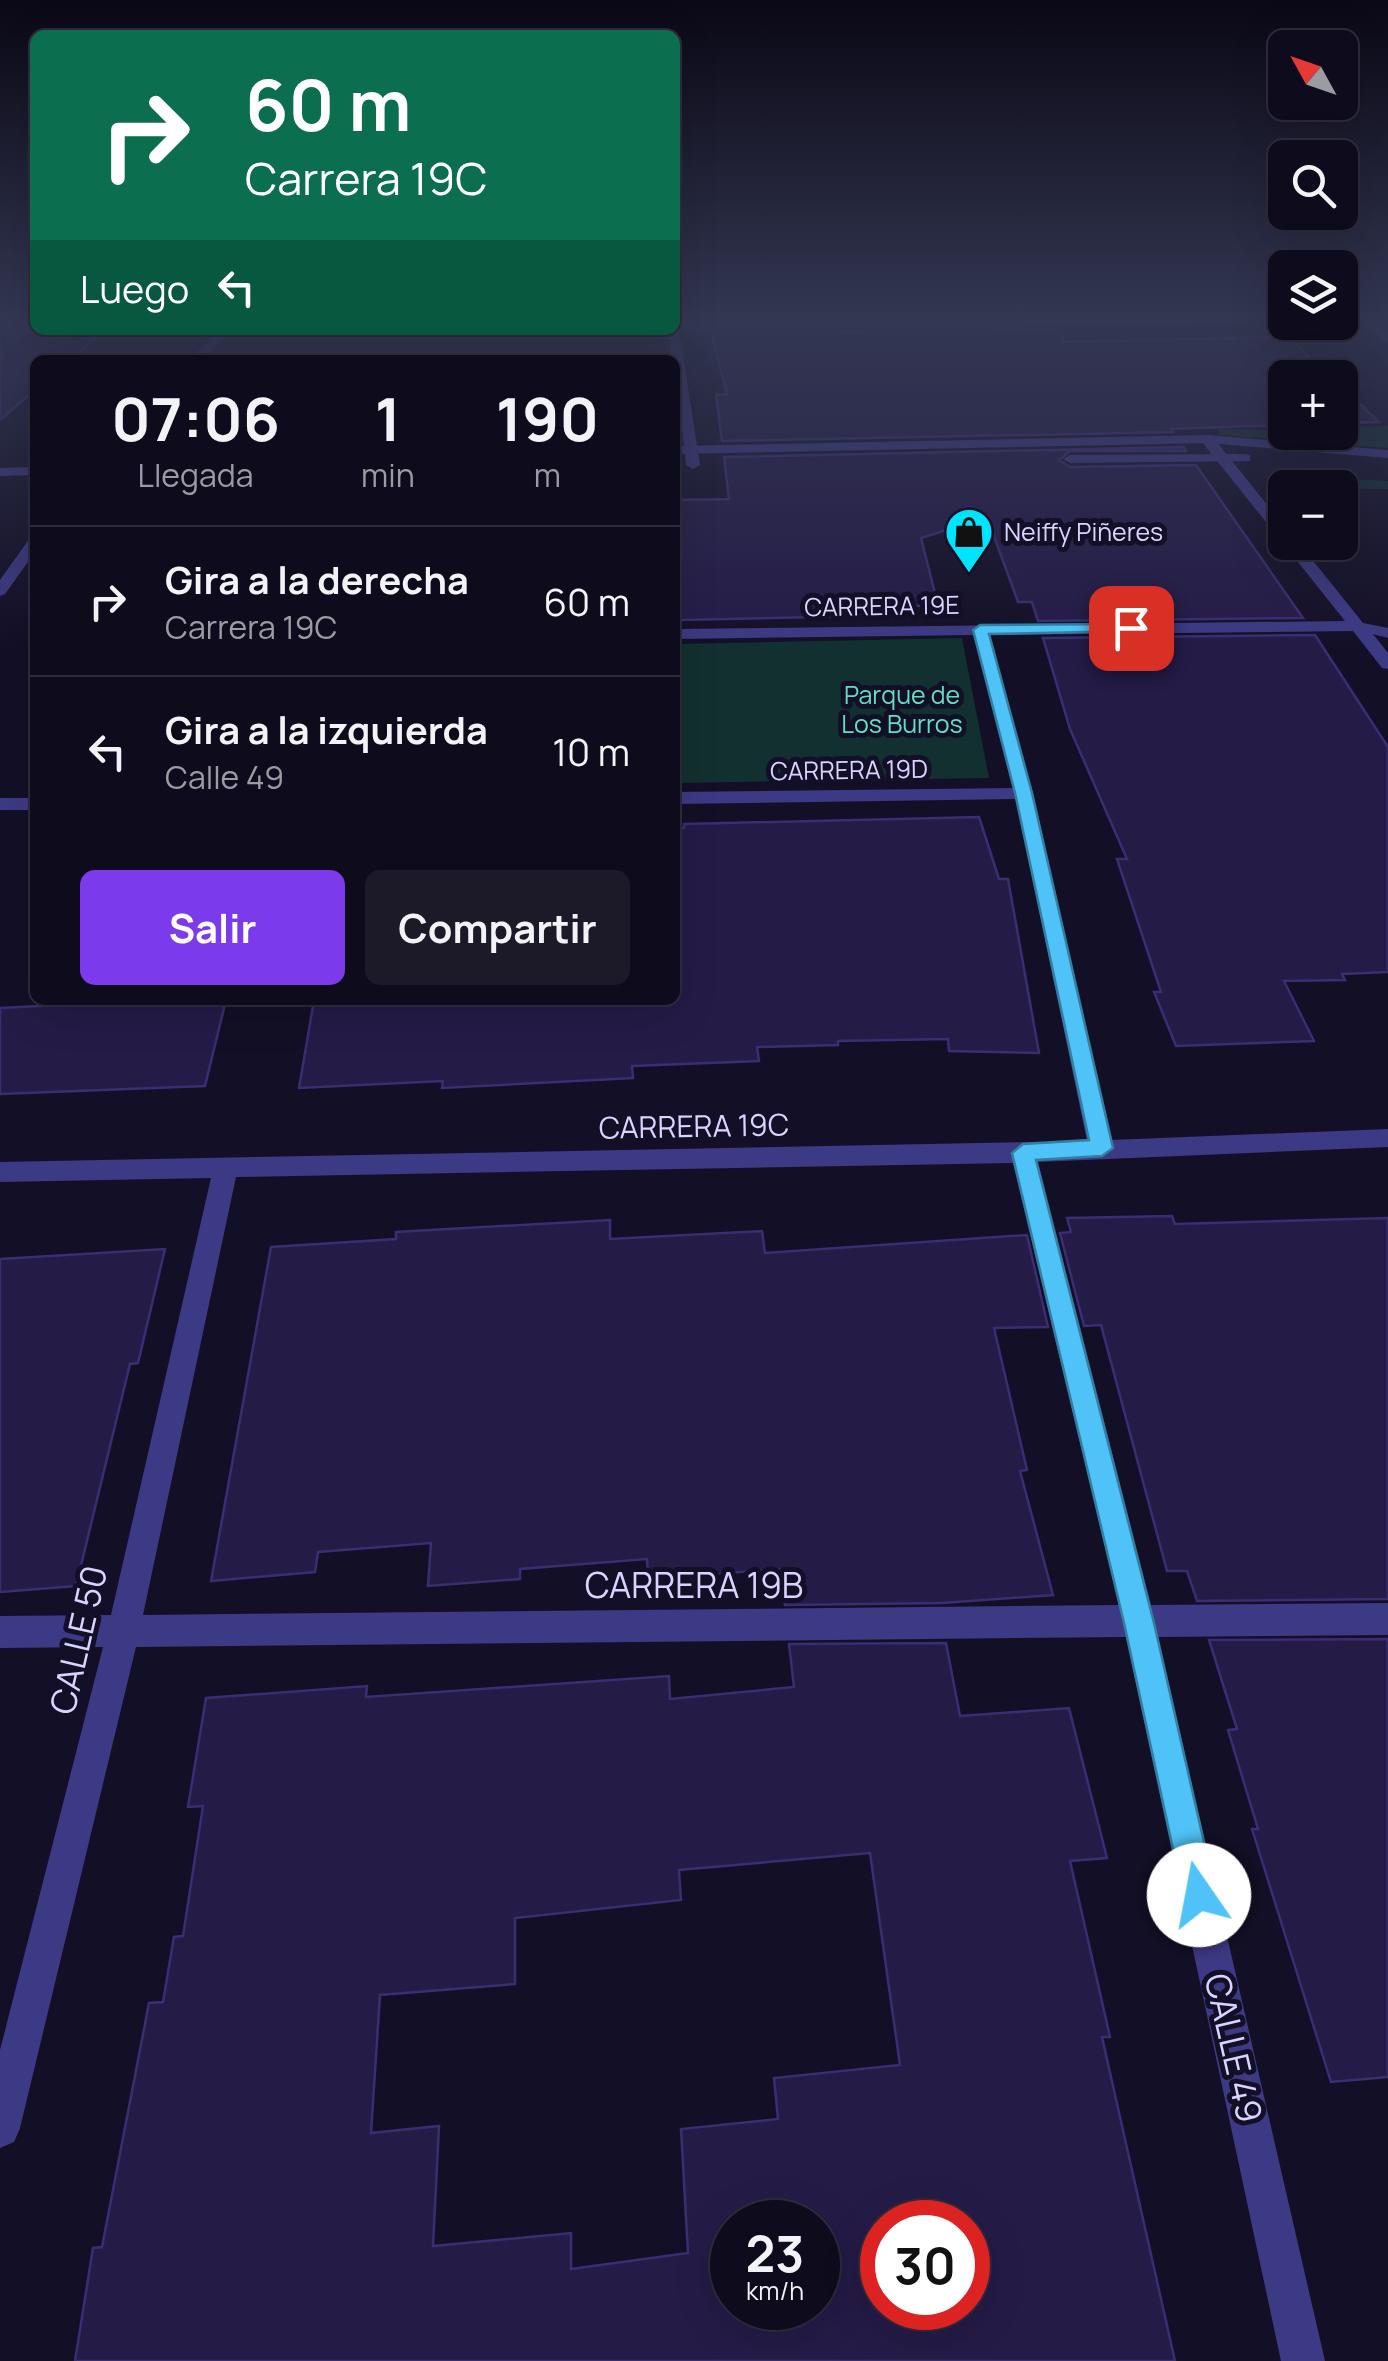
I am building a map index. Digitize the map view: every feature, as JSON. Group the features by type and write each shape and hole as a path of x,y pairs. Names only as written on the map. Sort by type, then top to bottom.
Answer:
{"street":[{"path":"689,429 693,457"},
{"path":"1207,439 1268,515"},
{"path":"680,463 693,457 1207,439 1388,454"},
{"path":"680,452 693,457 869,462"},
{"path":"1046,460 1222,457 1388,469"},
{"path":"0,472 30,471"},
{"path":"0,590 30,547"},
{"path":"1305,560 1388,664"},
{"name":"CARRERA 19E","path":"680,634 1358,626 1388,633"},
{"path":"980,630 1024,793 1102,1148"},
{"name":"CARRERA 19D","path":"680,798 1024,793"},
{"path":"0,804 30,804"},
{"name":"CARRERA 19C","path":"0,1172 1023,1153 1388,1138"},
{"name":"CALLE 49","path":"1023,1153 1139,1623 1303,2361"},
{"name":"CALLE 50","path":"0,2128 124,1630 226,1168"},
{"name":"CARRERA 19B","path":"0,1632 1388,1619"}],"green space":[{"path":"1218,429 1268,430 1268,439 1219,435"},
{"path":"1358,429 1388,429 1388,448 1358,446"},
{"path":"1358,479 1388,481 1388,489 1358,489"},
{"name":"Parque de Los Burros","path":"962,638 989,778 680,783 680,644"}],"building":[{"path":"720,429 1171,429 1173,432 722,441"},
{"path":"1184,447 1186,451 1070,451 1059,460 1070,467 1196,465 1303,618 1038,621 1032,602 1018,602 987,517 921,538 938,605 860,608 862,616 680,620 680,500 729,499 724,457"},
{"path":"1315,635 1388,747 1388,972 1342,974 1345,980 1284,981 1314,1041 1176,1046 1154,992 1161,992 1117,859 1127,859 1070,729 1043,638"},
{"path":"979,817 999,879 1008,879 1039,1053 949,1051 948,1039 838,1041 838,1045 757,1047 759,1061 632,1066 633,1078 442,1088 443,1081 299,1088 313,1005 680,1005 680,828 684,824"},
{"path":"225,1005 205,1086 0,1094 0,1008"},
{"path":"1172,1216 1175,1224 1388,1218 1388,1599 1197,1601 1187,1571 1167,1571 1101,1325 1084,1326 1060,1233 1071,1232 1067,1218"},
{"path":"610,1220 610,1239 762,1231 765,1253 1027,1235 1048,1327 994,1328 1027,1470 1020,1471 1053,1595 942,1603 785,1605 781,1569 648,1579 647,1559 520,1569 520,1579 428,1586 431,1543 318,1552 315,1572 211,1581 271,1247 396,1239 396,1232"},
{"path":"165,1249 138,1363 130,1364 76,1586 0,1592 0,1259"},
{"path":"1388,1639 1388,2077 1331,2082 1252,1829 1258,1829 1228,1730 1237,1729 1209,1640"},
{"path":"946,1643 960,1716 1069,1708 1107,1858 1070,1861 1110,2037 1102,2037 1175,2361 75,2361 93,2248 102,2247 149,2003 163,2002 174,1937 183,1936 203,1806 188,1807 206,1698 367,1686 366,1697 669,1676 670,1699 794,1687 789,1644","holes":["870,1853 900,2065 774,2078 778,2119 681,2129 688,2253 571,2269 571,2233 433,2246 439,2126 371,2133 380,1995 515,1984 515,1918 681,1900 679,1870"]}],"place":[{"name":"Neiffy Piñeres","path":"969,574"}],"route":[{"path":"1131,628 980,630 1024,793 1102,1148 1023,1153 1139,1623 1199,1895"}]}
